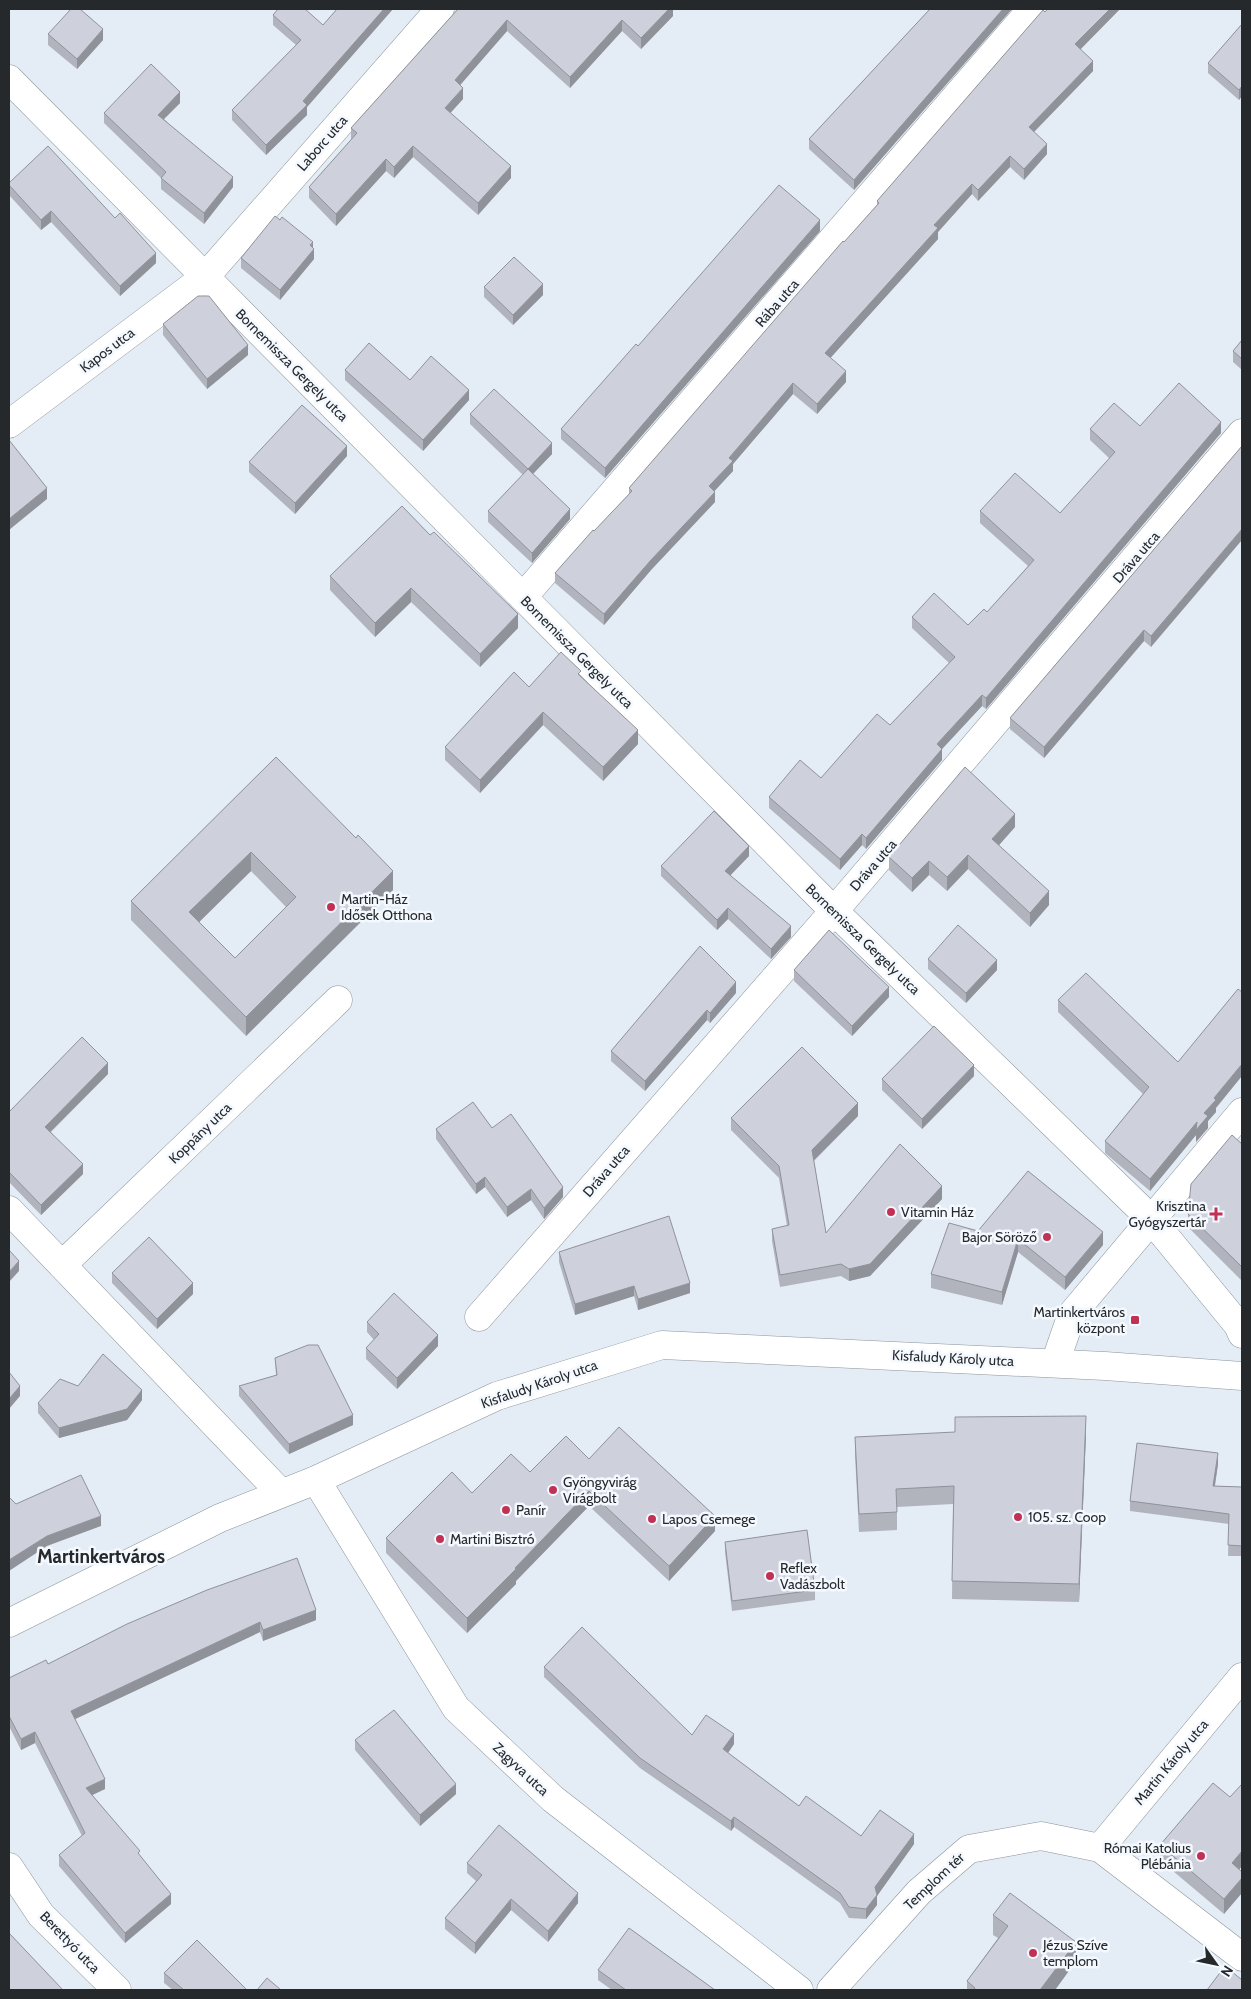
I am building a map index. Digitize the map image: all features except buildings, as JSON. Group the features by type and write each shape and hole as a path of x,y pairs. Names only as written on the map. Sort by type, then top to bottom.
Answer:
{"street":[{"name":"Laborc utca","path":"204,277 440,9"},
{"name":"Rába utca","path":"522,597 1032,9"},
{"name":"Bornemissza Gergely utca","path":"9,79 834,910 1151,1219"},
{"name":"Kapos utca","path":"9,424 204,277"},
{"name":"Dráva utca","path":"479,1316 834,910 1242,433"},
{"name":"Koppány utca","path":"62,1265 338,1000"},
{"path":"1055,1363 1072,1314 1242,1112"},
{"path":"9,1210 281,1493"},
{"path":"1151,1219 1238,1325 1242,1334"},
{"name":"Kisfaludy Károly utca","path":"9,1623 220,1518 316,1480 497,1396 662,1345 1055,1363 1242,1376"},
{"name":"Zagyva utca","path":"316,1480 456,1708 553,1799 799,1990"},
{"name":"Martin Károly utca","path":"1100,1848 1242,1677"},
{"name":"Templom tér","path":"831,1990 919,1892 969,1849 1041,1836 1100,1848 1242,1957"},
{"name":"Berettyó utca","path":"9,1867 41,1915 117,1990"}],"place":[{"name":"Martin-Ház Idősek Otthona","path":"331,907"},
{"name":"Vitamin Ház","path":"891,1212"},
{"name":"Krisztina Gyógyszertár","path":"1216,1214"},
{"name":"Bajor Söröző","path":"1047,1237"},
{"name":"Martinkertváros központ","path":"1135,1320"},
{"name":"Gyöngyvirág Virágbolt","path":"553,1490"},
{"name":"Panír","path":"506,1510"},
{"name":"105. sz. Coop","path":"1018,1517"},
{"name":"Lapos Csemege","path":"652,1519"},
{"name":"Martini Bisztró","path":"440,1539"},
{"name":"Reflex Vadászbolt","path":"770,1576"},
{"name":"Római Katolius Plébánia","path":"1201,1856"},
{"name":"Jézus Szíve templom","path":"1033,1953"}],"district":[{"name":"Martinkertváros","path":"101,1556"}]}
